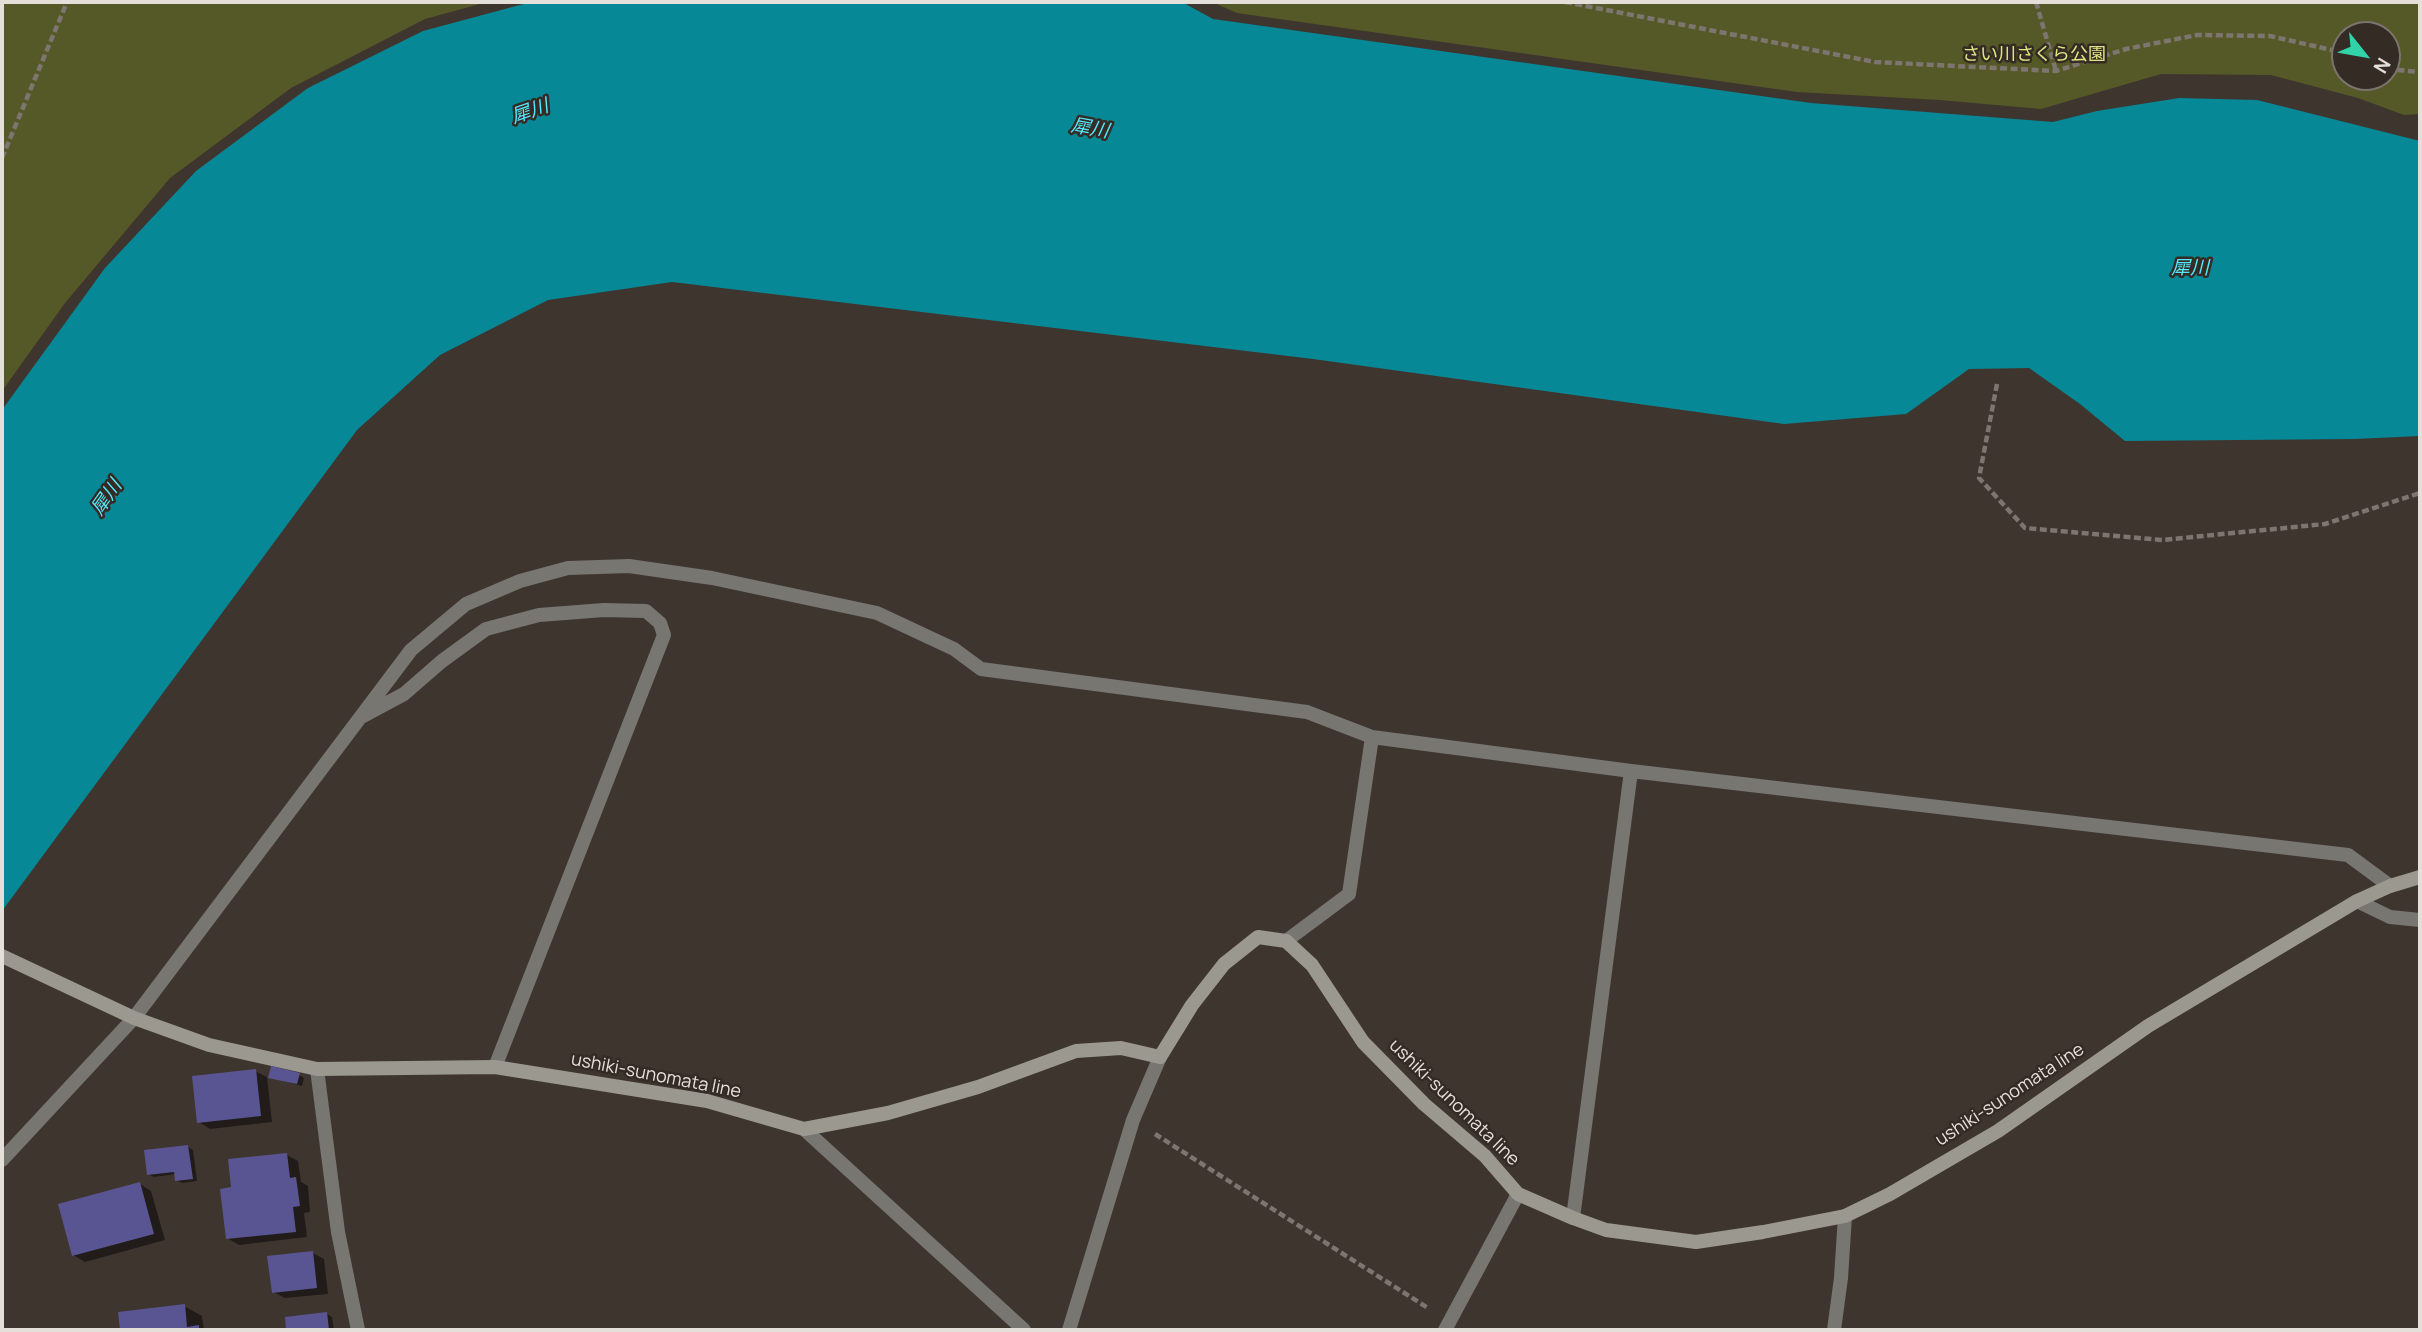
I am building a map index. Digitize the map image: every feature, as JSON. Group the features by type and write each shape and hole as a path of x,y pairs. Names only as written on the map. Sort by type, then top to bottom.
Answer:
{"main road":[{"name":"ushiki-sunomata line","path":"1286,941 1312,965 1363,1042 1424,1104 1485,1156 1518,1194 1606,1230 1696,1242 1845,1216 1890,1194 1997,1132 2148,1026 2357,901 2389,886 2420,877"},
{"path":"1160,1057 1192,1005 1224,964 1258,937 1286,941"},
{"name":"ushiki-sunomata line","path":"2,956 134,1018 209,1045 317,1069 495,1067 708,1101 804,1129 914,1106 978,1087 1076,1051 1121,1048 1160,1057"}],"street":[{"path":"2,1160 134,1018 411,650 466,604 520,581 568,568 629,566 712,578 877,613 954,649 981,669 1307,712 1372,737 1631,771 2348,855 2389,886"},
{"path":"359,718 404,694 442,661 486,629 539,615 604,610 646,611 660,623 664,635 495,1067"},
{"path":"1286,941 1349,894 1372,737"},
{"path":"1573,1218 1631,771"},
{"path":"2357,901 2390,916 2420,920"},
{"path":"1069,1330 1133,1120 1160,1057"},
{"path":"317,1069 338,1232 358,1330"},
{"path":"804,1129 1024,1330"},
{"path":"1447,1326 1518,1194"},
{"path":"1834,1330 1842,1278 1845,1216"}],"path":[{"path":"2,158 67,2"},
{"path":"1565,2 1875,62 2056,71 2126,49 2197,35 2270,36 2331,50"},
{"path":"2036,2 2056,71"},
{"path":"2401,70 2420,72"},
{"path":"1997,384 1979,478 2025,528 2176,539 2325,524 2420,492"},
{"path":"1133,1120 1447,1326"}],"green space":[{"path":"2,2 487,2 425,19 291,88 170,178 65,303 2,391"},
{"name":"さい川さくら公園","path":"1212,2 2420,2 2420,114 2404,115 2332,91 2401,91 2401,21 2331,21 2331,91 2271,75 2161,74 2041,109 1797,92 1237,13"}],"water":[{"name":"犀川","path":"531,2 1182,2 1213,19 1811,103 2053,122 2097,111 2179,98 2257,100 2420,141 2420,436 2125,441 2080,404 2029,368 1969,369 1906,414 1784,424 1313,359 672,282 548,300 440,355 357,430 2,911 2,410 105,268 196,171 308,88 423,31"}],"building":[{"path":"271,1066 300,1073 297,1084 268,1078"},
{"path":"256,1069 261,1116 197,1123 192,1076"},
{"path":"188,1145 193,1179 175,1181 174,1172 147,1175 144,1150"},
{"path":"287,1153 290,1178 296,1177 300,1206 293,1207 296,1232 226,1239 220,1189 231,1187 228,1159"},
{"path":"140,1182 154,1234 72,1256 58,1204"},
{"path":"313,1251 317,1288 272,1293 267,1256"},
{"path":"185,1304 187,1327 199,1325 199,1330 120,1330 118,1312"},
{"path":"327,1312 329,1330 286,1330 285,1317"}]}
